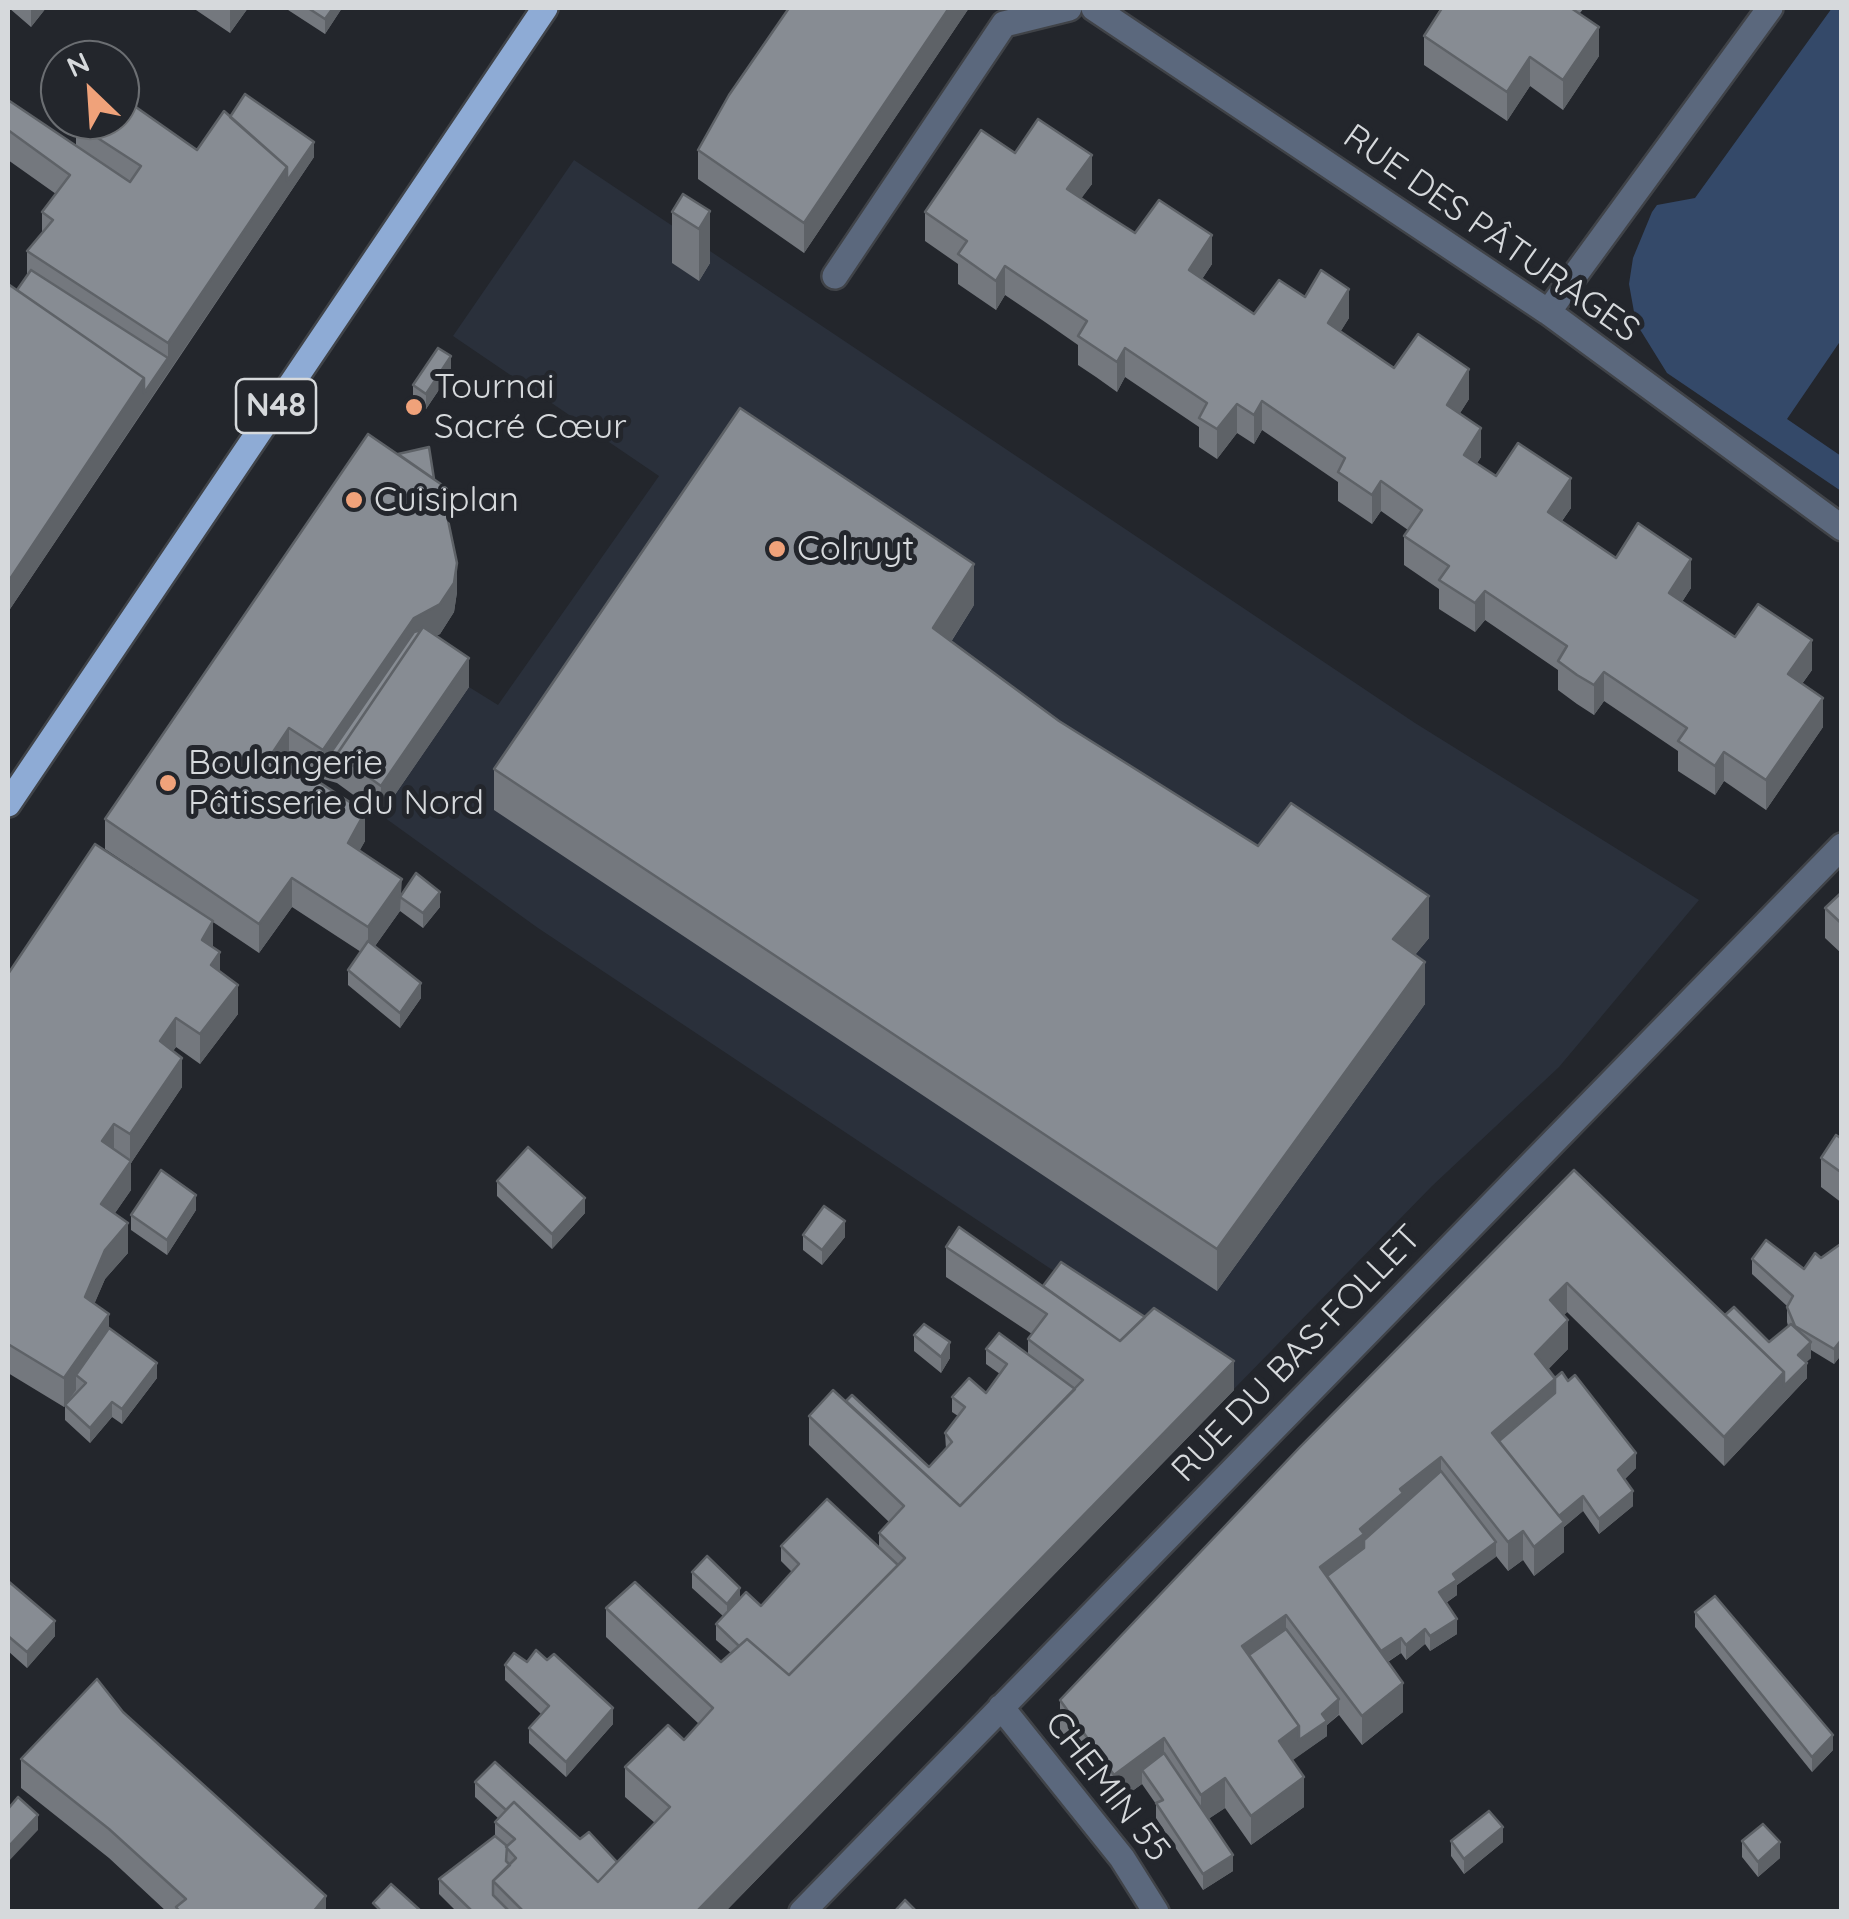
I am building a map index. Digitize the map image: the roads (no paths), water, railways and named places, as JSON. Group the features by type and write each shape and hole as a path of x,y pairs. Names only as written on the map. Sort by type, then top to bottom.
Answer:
{"main road":[{"name":"N48","path":"8,804 545,8"}],"street":[{"path":"835,276 1004,24 1069,8"},
{"name":"RUE DES PÂTURAGES","path":"1094,8 1548,312 1842,528"},
{"path":"1548,312 1770,8"},
{"name":"RUE DU BAS-FOLLET","path":"802,1912 1842,846"},
{"name":"CHEMIN 55","path":"1001,1707 1122,1858 1156,1912"}],"place":[{"name":"Tournai Sacré Cœur","path":"414,407"},
{"name":"Cuisiplan","path":"354,500"},
{"name":"Colruyt","path":"777,549"},
{"name":"Boulangerie Pâtisserie du Nord","path":"168,783"}]}
